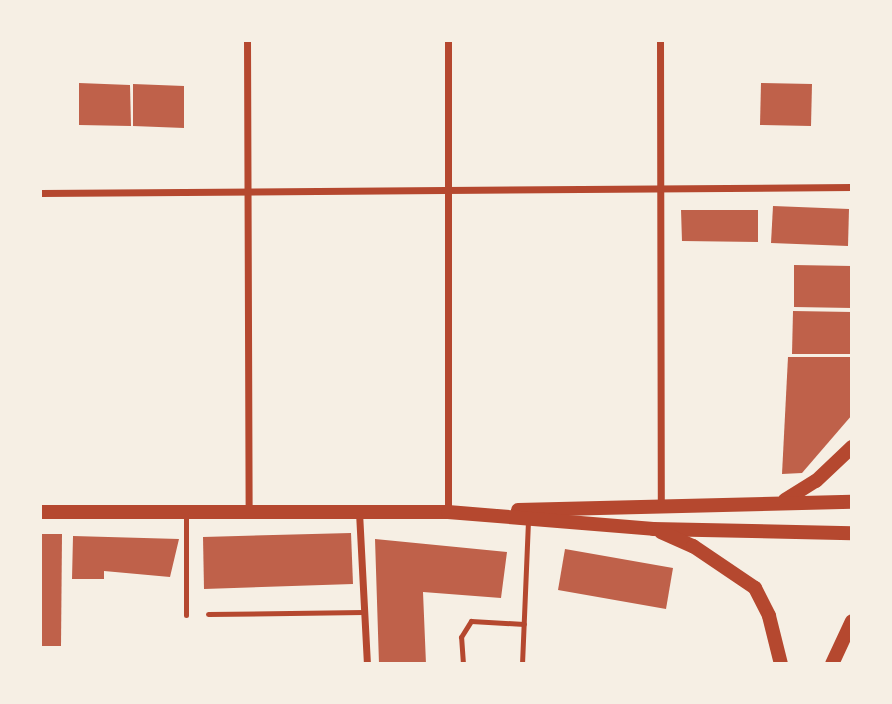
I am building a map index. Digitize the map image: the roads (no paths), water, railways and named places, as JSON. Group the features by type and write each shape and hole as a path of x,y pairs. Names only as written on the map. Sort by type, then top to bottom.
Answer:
{"main road":[{"path":"783,501 816,481 852,446"},
{"path":"40,512 529,514 661,505 852,502"},
{"path":"529,514 653,529 852,533"},
{"path":"653,529 693,546 755,589 769,615 782,664"},
{"path":"832,664 852,621"}],"street":[{"path":"247,40 249,512"},
{"path":"448,40 452,512"},
{"path":"660,40 661,505"},
{"path":"40,193 852,187"},
{"path":"359,512 367,664"}],"lane":[{"path":"186,512 186,615"},
{"path":"522,664 529,514"},
{"path":"208,614 364,612"},
{"path":"463,664 461,637 471,621 524,624"}]}
